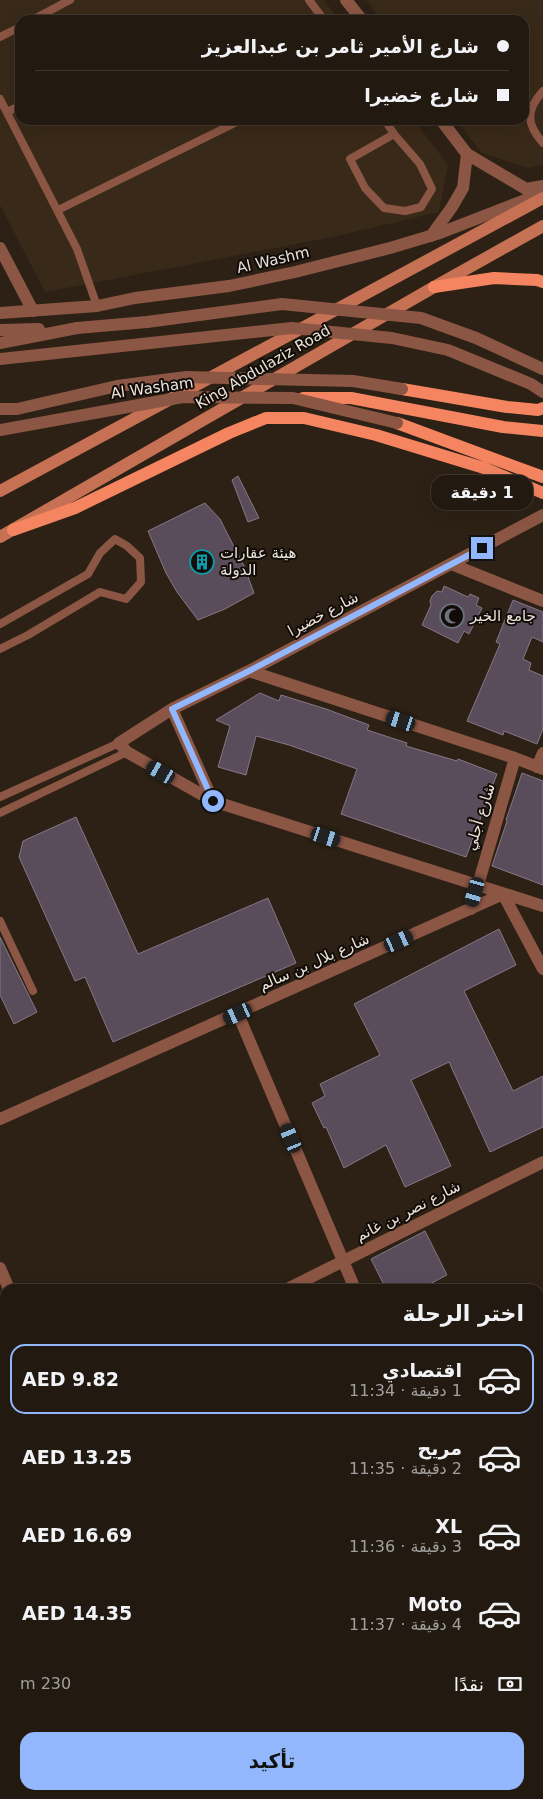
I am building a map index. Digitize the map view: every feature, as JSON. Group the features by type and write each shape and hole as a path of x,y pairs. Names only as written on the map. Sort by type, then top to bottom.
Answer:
{"main road":[{"name":"King Abdulaziz Road","path":"0,491 543,198"},
{"name":"King Abdulaziz Road","path":"0,537 543,226"},
{"path":"434,287 494,278 537,280 543,282"},
{"path":"402,388 507,408 538,410 543,408"},
{"path":"293,398 352,398 503,427 543,432"},
{"path":"14,530 74,508 220,437 266,418 304,418 376,436 484,468 543,493"},
{"path":"397,423 543,477"}],"street":[{"path":"346,0 358,15"},
{"path":"445,125 467,154 526,189 543,186"},
{"path":"431,236 452,207 462,188 467,154"},
{"name":"Al Washm","path":"0,313 97,306 135,298 229,286 371,253 431,236 543,193"},
{"path":"0,248 33,311"},
{"path":"0,335 147,322 282,304 421,318 476,338 543,369"},
{"path":"0,330 77,328"},
{"path":"0,343 77,328"},
{"path":"0,359 292,328 392,338 448,350 531,384 543,392"},
{"path":"0,409 17,409 116,386 186,377 353,381 402,388"},
{"name":"Al Washam","path":"0,430 183,397 293,398 397,423"},
{"name":"شارع خضيرا","path":"123,747 172,709 249,671 543,515"},
{"path":"452,564 543,601"},
{"path":"249,671 515,758 540,768 543,753"},
{"path":"172,709 213,801"},
{"path":"123,747 213,801 543,906"},
{"name":"شارع أجلي","path":"470,909 515,758"},
{"path":"503,894 543,969"},
{"name":"شارع بلال بن سالم","path":"0,1119 503,894"},
{"path":"238,1014 353,1284"},
{"name":"شارع نصر بن غانم","path":"298,1284 543,1162"},
{"path":"0,1268 7,1284"}],"lane":[{"path":"40,15 61,2 70,0"},
{"path":"309,0 320,15"},
{"path":"0,37 15,30"},
{"path":"541,137 530,122 531,110 543,91"},
{"path":"0,98 77,249 97,306"},
{"path":"7,112 15,108"},
{"path":"58,210 231,125"},
{"path":"388,125 420,164 432,189 421,207 405,211 384,208 365,188 350,159 394,134"},
{"path":"0,624 88,574 100,553 115,540 127,546 140,558 141,582 126,599 100,592 28,635 0,649"},
{"path":"0,797 123,747"},
{"path":"0,813 123,747"},
{"path":"0,921 33,991"}],"shaded area":[{"path":"0,0 324,0 335,15 15,15 15,125 418,125 448,165 439,212 333,237 45,292 0,205"},
{"path":"366,0 543,0 543,165 528,168 482,153 460,125 529,125 529,15 377,15"}],"building":[{"path":"238,476 259,518 248,522 232,480"},
{"name":"هيئة عقارات الدولة","path":"205,503 220,519 244,566 254,593 225,609 198,620 177,592 166,573 148,531"},
{"name":"جامع الخير","path":"444,586 468,597 470,594 479,598 476,605 482,608 469,634 464,631 458,643 422,625 431,605 432,596 437,591 442,592"},
{"path":"513,600 543,612 543,642 532,637 523,659 531,663 529,670 543,676 543,729 537,744 504,731 503,735 467,721 500,644 496,642"},
{"path":"260,693 279,701 281,695 326,709 369,725 367,730 407,743 406,746 457,761 458,759 497,774 466,857 341,814 357,769 289,745 256,736 246,775 218,767 230,726 216,720"},
{"path":"522,773 543,781 543,885 492,866"},
{"path":"76,817 138,954 268,898 296,963 113,1042 85,977 75,981 19,857 23,841"},
{"path":"499,929 516,965 464,991 513,1091 543,1076 543,1127 490,1152 449,1062 411,1080 451,1166 405,1187 386,1145 344,1168 326,1127 324,1128 312,1103 325,1096 320,1084 380,1055 354,1004"},
{"path":"0,937 37,1012 14,1024 0,995"},
{"path":"425,1231 447,1275 430,1284 384,1284 371,1259"}],"place":[{"name":"هيئة عقارات الدولة","path":"202,562"},
{"name":"جامع الخير","path":"452,616"}],"route":[{"path":"213,801 172,709 249,671 482,548"}]}
